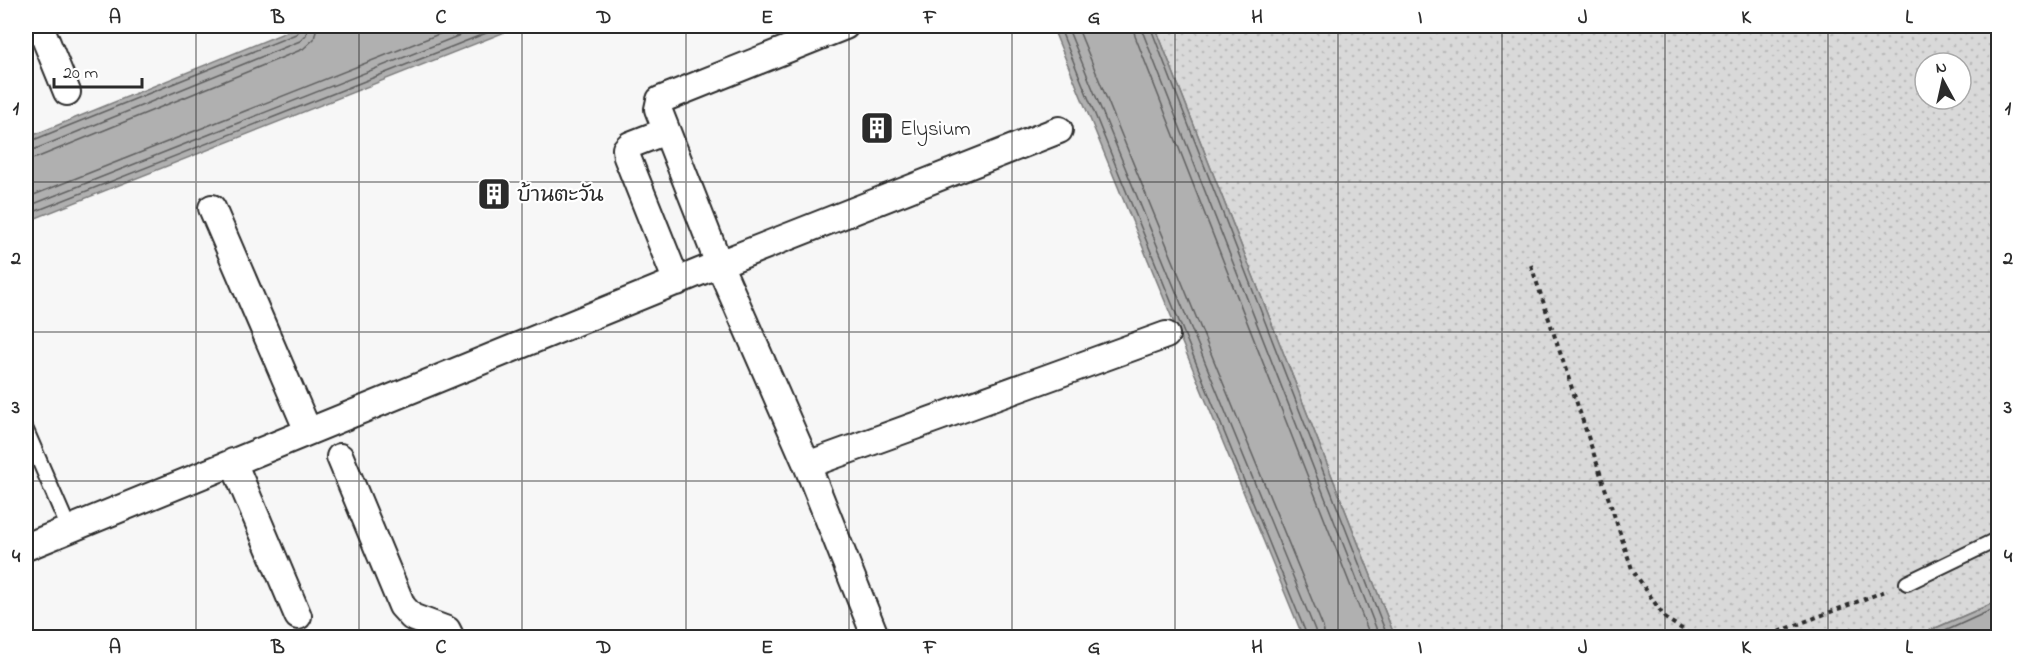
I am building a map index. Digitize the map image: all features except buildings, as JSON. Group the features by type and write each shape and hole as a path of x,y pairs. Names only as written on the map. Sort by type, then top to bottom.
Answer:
{"street":[{"path":"40,26 67,92"},
{"path":"845,26 660,100 658,109 719,264 807,465 876,638"},
{"path":"26,547 719,264 1059,130"},
{"path":"666,131 630,145 626,149 627,157 677,282"},
{"path":"212,207 308,431"},
{"path":"807,465 1166,334"},
{"path":"340,457 402,606 412,617 441,626 447,630 451,638"},
{"path":"233,462 298,616"}],"lane":[{"path":"26,430 69,529"},
{"path":"1907,583 1998,539"}],"path":[{"path":"1531,265 1632,569 1665,618 1696,638"},
{"path":"1762,638 1907,583"}],"shaded area":[{"path":"1155,26 1998,26 1998,601 1915,637 1395,637"}],"water":[{"path":"301,26 520,26 26,222 26,138"},
{"path":"1052,26 1155,26 1395,637 1303,637"},
{"path":"1998,601 1998,637 1915,637"}],"place":[{"name":"Elysium","path":"877,128"},
{"name":"บ้านตะวัน","path":"494,194"}]}
